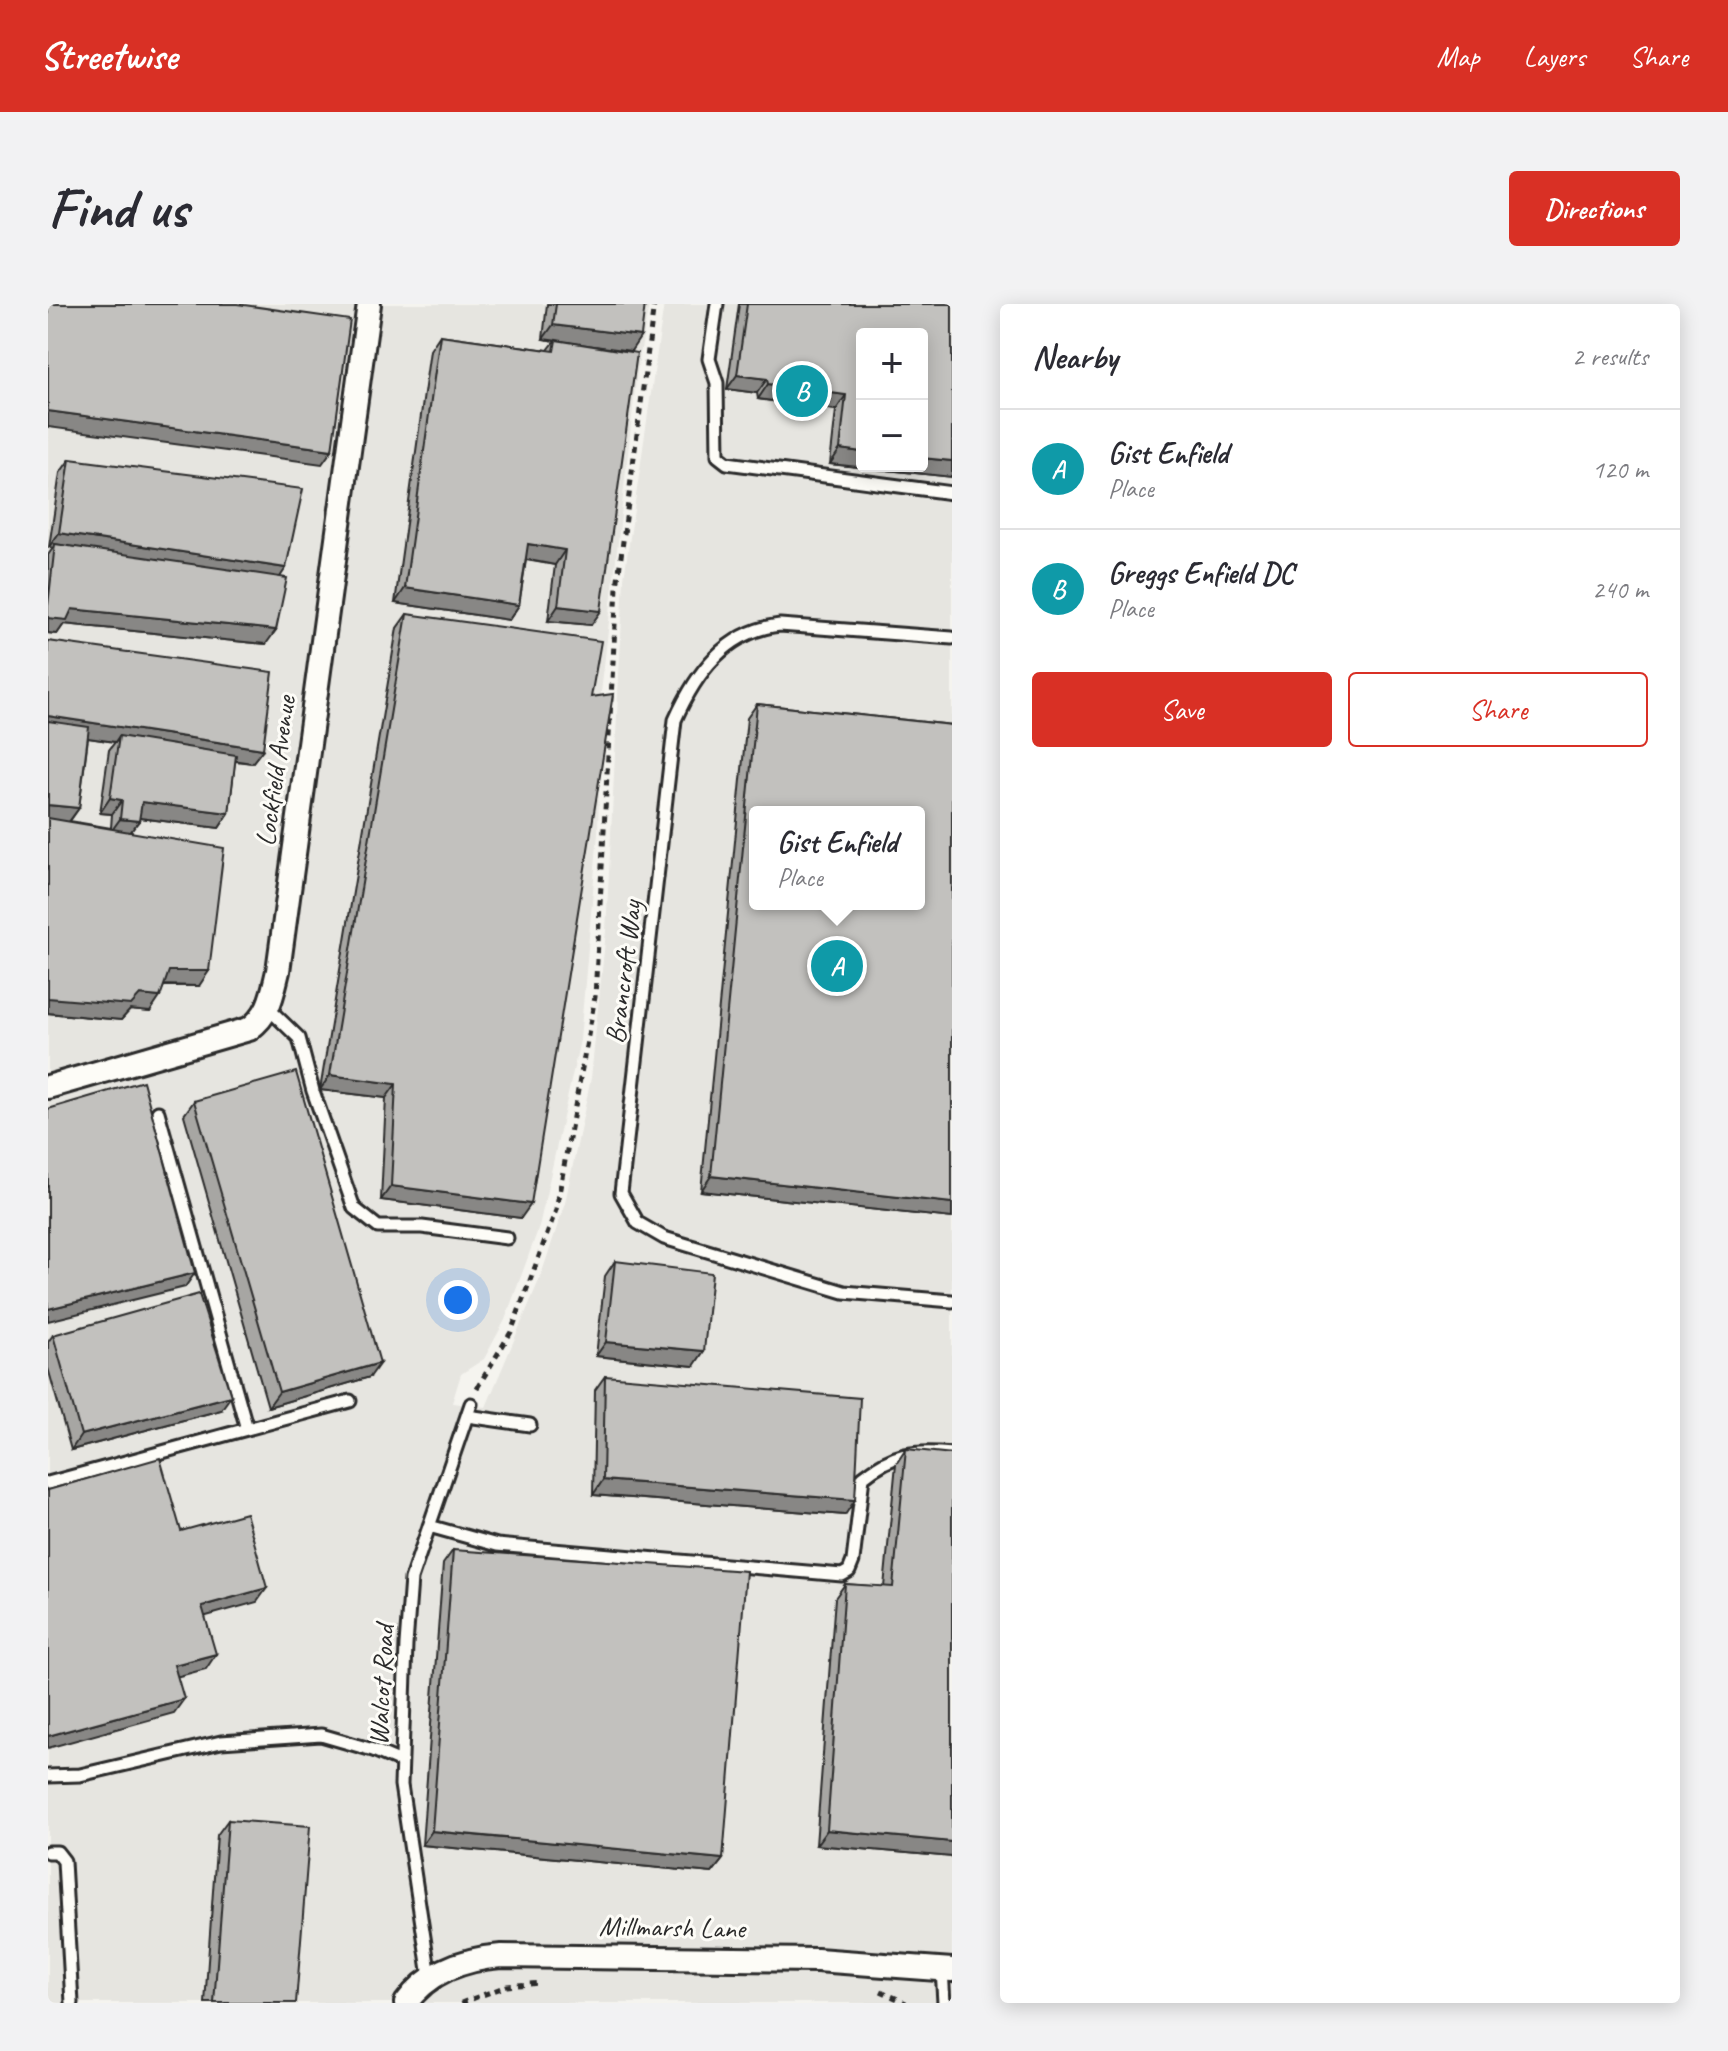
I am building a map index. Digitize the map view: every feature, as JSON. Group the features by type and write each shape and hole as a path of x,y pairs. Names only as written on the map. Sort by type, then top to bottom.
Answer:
{"street":[{"name":"Lockfield Avenue","path":"269,1009 280,956 369,304"},
{"path":"48,1087 249,1029 263,1019 269,1009"},
{"name":"Millmarsh Lane","path":"406,2003 430,1977 476,1958 557,1954 817,1960 947,1969"}],"lane":[{"path":"717,304 709,359 717,383 718,456 727,463 952,493"},
{"name":"Brancroft Way","path":"952,638 780,625 758,627 735,639 709,661 688,690 675,720 621,1193 638,1223 664,1238 844,1292 952,1301"},
{"path":"269,1009 299,1038 313,1091 354,1208 378,1227 422,1227 507,1238"},
{"path":"158,1112 247,1429"},
{"path":"48,1483 350,1401"},
{"name":"Walcot Road","path":"430,1977 401,1785 411,1579 471,1404"},
{"path":"467,1416 530,1425"},
{"path":"429,1526 497,1545 842,1575 849,1571 853,1561 863,1477 887,1458 926,1451 952,1454"},
{"path":"48,1776 80,1775 221,1742 321,1735 373,1750 401,1762"},
{"path":"48,1852 57,1852 64,1861 72,2003"},
{"path":"944,2003 947,1969"}],"path":[{"path":"471,1404 483,1374 511,1332 556,1210 595,997 617,587 654,304"}],"shaded area":[{"path":"48,304 649,304 637,372 601,693 598,833 580,1040 539,1227 505,1320 484,1359 461,1374 452,1403 486,1407 540,1278 565,1203 591,1078 606,931 624,578 664,304 952,304 952,2003 48,2003"}],"building":[{"path":"48,304 237,304 350,320 332,450 48,411"},
{"path":"556,304 645,304 641,336 553,325"},
{"path":"747,304 952,304 952,461 928,459 928,328 856,328 856,451 840,449 846,395 768,384 767,379 737,375"},
{"path":"440,335 554,351 556,340 637,353 601,611 558,606 565,550 528,544 519,605 405,588"},
{"path":"70,459 303,489 286,568 59,533"},
{"path":"55,544 287,578 276,630 72,609 67,620 48,618"},
{"path":"407,614 601,641 591,697 613,694 531,1204 391,1186 396,1084 330,1075"},
{"path":"48,641 273,672 263,749 48,716"},
{"path":"757,704 952,725 952,1203 711,1176"},
{"path":"48,721 89,727 79,808 48,805"},
{"path":"119,736 236,755 229,813 142,802 139,821 120,819 122,800 110,798"},
{"path":"48,818 224,848 209,971 169,971 160,997 140,995 131,1005 48,998"},
{"path":"296,1072 380,1363 279,1392 194,1101"},
{"path":"143,1081 195,1273 48,1309 48,1109"},
{"path":"615,1261 712,1273 704,1351 606,1342"},
{"path":"199,1294 231,1396 81,1435 53,1335"},
{"path":"605,1376 860,1398 855,1500 603,1480"},
{"path":"906,1449 952,1454 952,1842 827,1830 845,1584 893,1587"},
{"path":"160,1458 181,1531 246,1513 267,1588 202,1606 216,1654 174,1665 184,1699 48,1736 48,1490"},
{"path":"453,1550 746,1571 723,1859 432,1831"},
{"path":"228,1820 310,1826 296,2003 214,2003"}],"place":[{"name":"Greggs Enfield DC","path":"802,391"},
{"name":"Gist Enfield","path":"837,966"}]}
